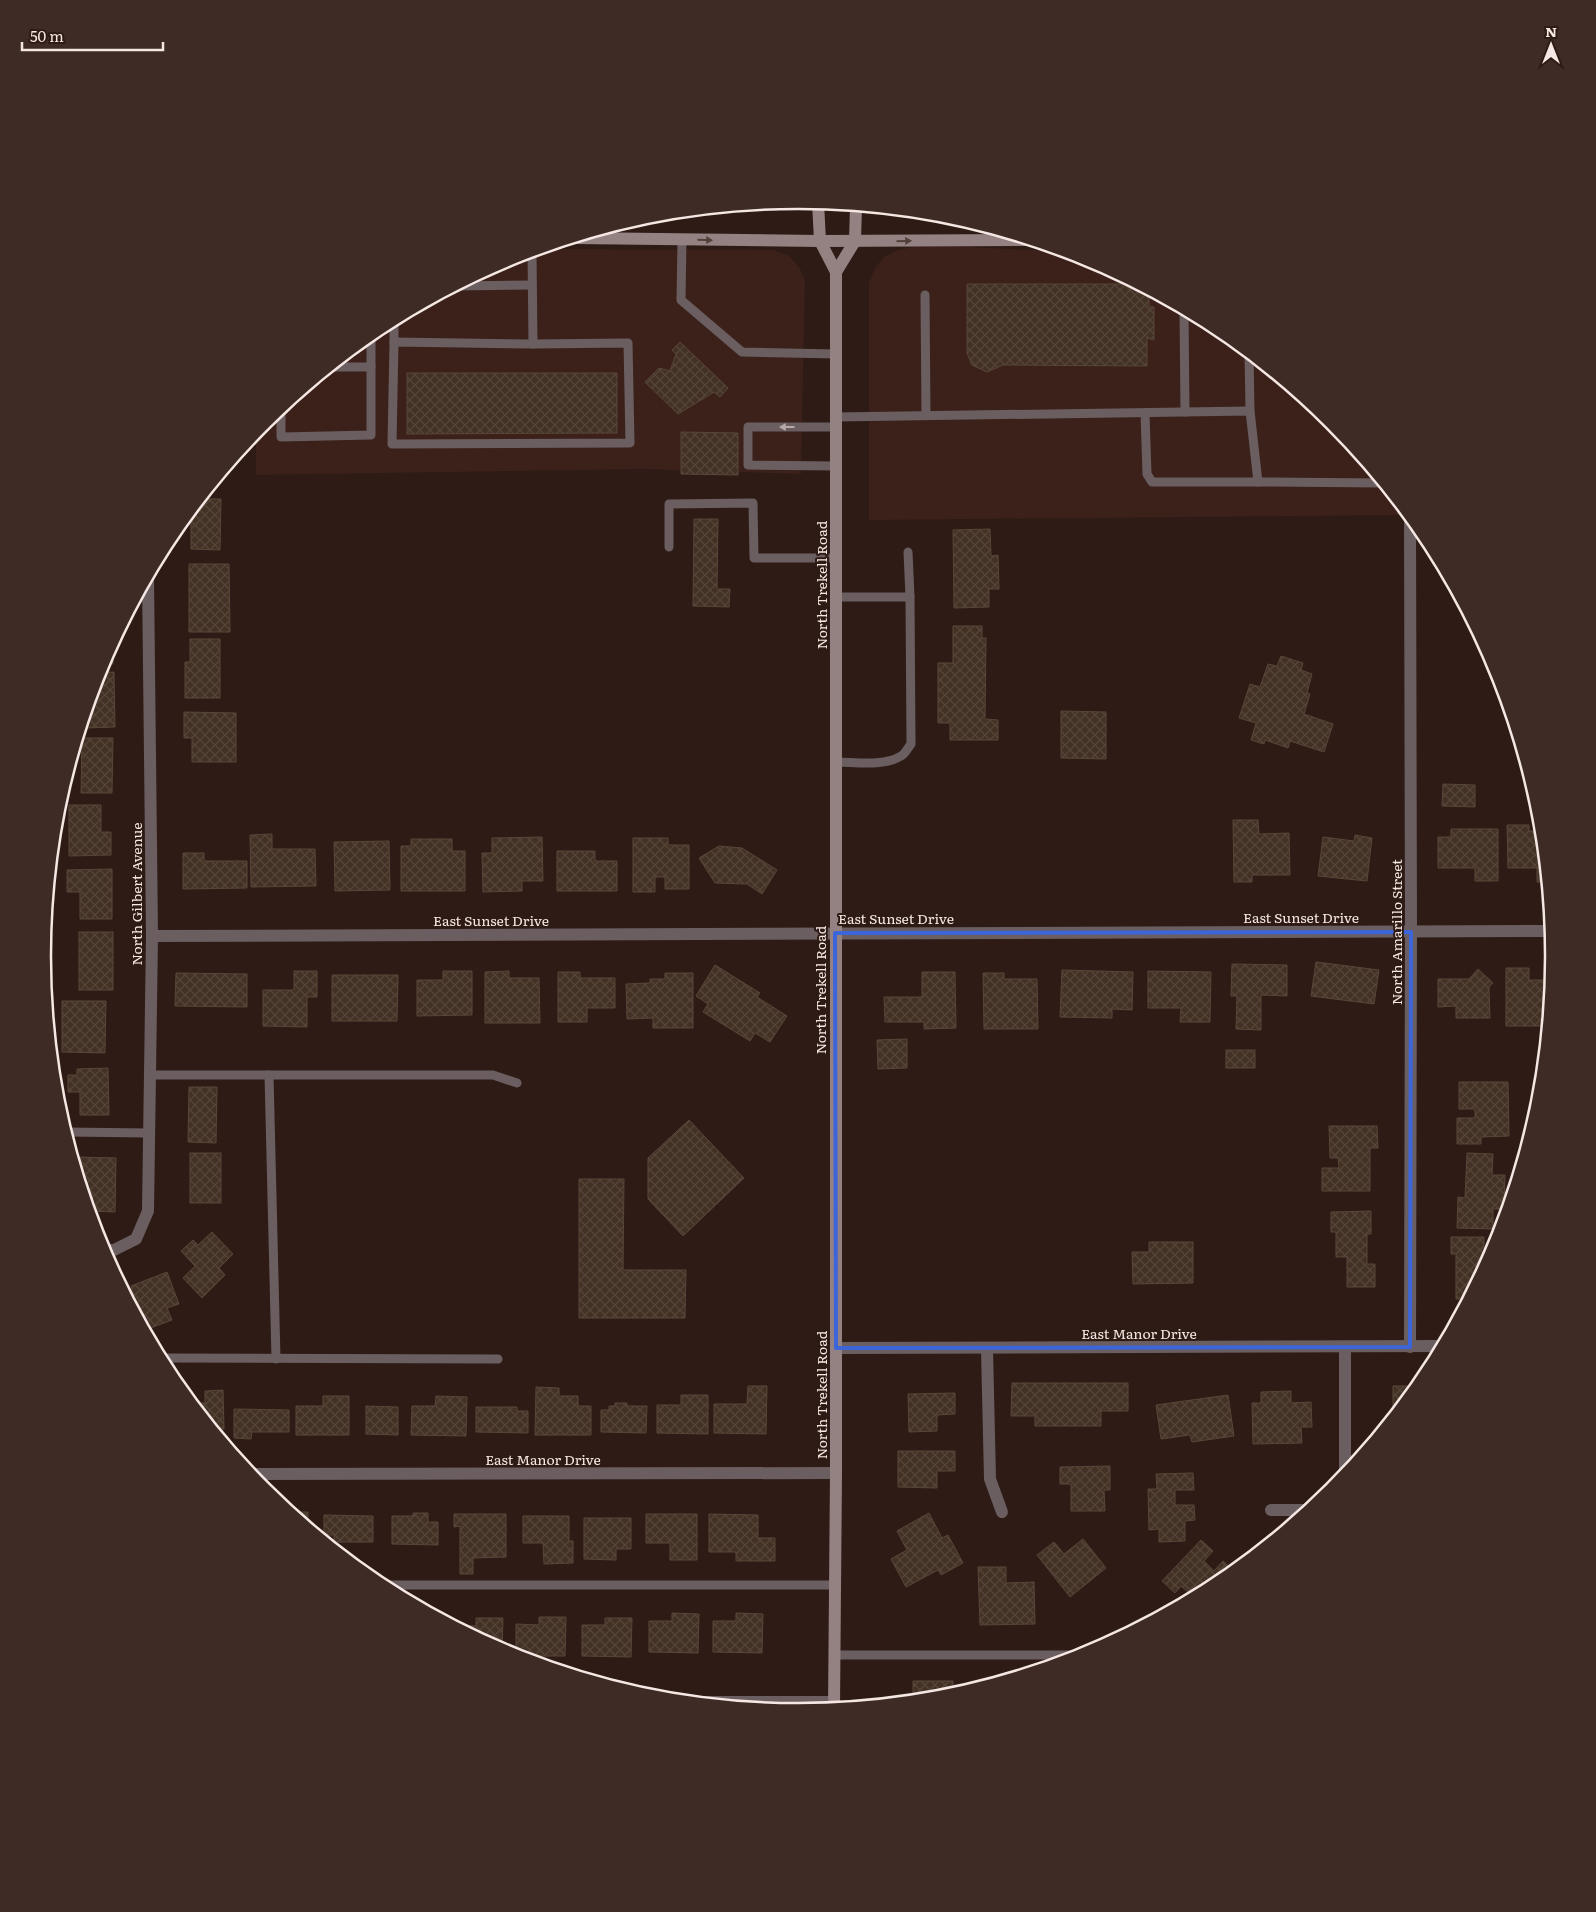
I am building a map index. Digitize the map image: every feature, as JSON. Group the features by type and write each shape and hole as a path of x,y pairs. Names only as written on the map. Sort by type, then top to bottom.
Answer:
{"main road":[{"name":"North Trekell Road","path":"818,210 820,241 836,272 836,1474 834,1702"},
{"path":"836,272 855,241 856,212"},
{"path":"594,238 820,241 1008,240"}],"street":[{"name":"North Amarillo Street","path":"1410,529 1412,932 1410,1347"},
{"name":"North Gilbert Avenue","path":"112,1250 136,1239 148,1211 152,936 148,588"},
{"name":"East Sunset Drive","path":"152,936 1544,931"},
{"name":"East Manor Drive","path":"836,1348 1434,1346"},
{"path":"1345,1347 1351,1457"},
{"path":"988,1349 990,1478 1002,1512"},
{"name":"East Manor Drive","path":"261,1474 836,1474"},
{"path":"1271,1510 1298,1510"}],"lane":[{"path":"682,240 681,300 742,352 836,354"},
{"path":"532,259 533,344"},
{"path":"468,286 532,285"},
{"path":"925,295 926,415"},
{"path":"1184,317 1185,412"},
{"path":"394,328 392,444 630,443 628,342 533,344 394,342"},
{"path":"281,418 280,437 371,436 371,344"},
{"path":"1249,361 1250,411 1258,482"},
{"path":"339,367 371,367"},
{"path":"836,466 748,465 748,427 926,415 1250,411"},
{"path":"1145,413 1147,474 1152,482 1375,483"},
{"path":"669,547 669,504 753,503 754,558 836,558"},
{"path":"836,762 870,763 890,760 901,756 912,744 908,552"},
{"path":"836,597 910,597"},
{"path":"150,1075 493,1075 517,1083"},
{"path":"269,1075 276,1360"},
{"path":"73,1132 149,1133"},
{"path":"169,1358 498,1360"},
{"path":"396,1585 835,1585"},
{"path":"835,1655 1060,1655"}],"highlighted area":[{"path":"1411,932 1410,1347 836,1348 835,933"}],"shaded area":[{"path":"914,247 969,247 1043,251 1084,266 1128,286 1171,309 1213,335 1253,364 1290,395 1326,428 1359,464 1400,515 869,520 869,283 875,268 884,257 897,250"},
{"path":"558,249 774,250 789,256 799,267 805,279 801,474 643,469 256,475 256,443 306,395 343,364 383,335 425,309 468,286 512,266"}],"building":[{"path":"967,284 1124,284 1149,297 1149,307 1154,307 1154,340 1147,338 1147,366 1003,365 987,372 972,365 967,353"},
{"path":"680,342 728,388 720,397 714,392 678,414 645,382 659,368 670,371 676,354 672,350"},
{"path":"407,373 617,373 617,433 407,434"},
{"path":"681,432 738,433 738,475 681,474"},
{"path":"208,499 221,499 220,550 191,549 191,522"},
{"path":"694,519 718,519 717,589 730,589 729,607 693,606"},
{"path":"990,529 991,556 998,555 999,589 989,589 989,607 954,608 953,530"},
{"path":"189,564 229,564 230,632 189,632"},
{"path":"953,626 982,626 982,638 986,638 985,719 998,720 998,740 950,740 950,723 938,723 938,663 953,663"},
{"path":"190,639 220,639 220,698 185,698 185,662 190,662"},
{"path":"1281,656 1303,663 1301,670 1312,674 1307,693 1310,694 1304,714 1333,724 1324,752 1290,741 1288,748 1265,740 1264,744 1251,740 1256,723 1239,718 1250,684 1260,687 1268,664 1277,666"},
{"path":"107,672 114,672 115,727 87,728 91,716"},
{"path":"1061,711 1106,712 1106,759 1061,758"},
{"path":"184,712 236,713 236,762 192,762 192,738 184,738"},
{"path":"84,738 113,738 112,793 81,793 82,747"},
{"path":"1443,784 1475,785 1475,807 1442,806"},
{"path":"69,805 101,805 101,832 111,832 111,855 69,856"},
{"path":"1233,820 1258,820 1259,834 1289,833 1290,875 1252,875 1252,882 1234,882"},
{"path":"1507,825 1529,825 1529,831 1533,831 1540,882 1537,882 1537,868 1508,868"},
{"path":"1451,829 1498,829 1498,881 1475,881 1475,868 1438,868 1438,837 1451,837"},
{"path":"272,834 272,849 315,849 316,886 251,887 250,835"},
{"path":"1355,835 1372,838 1367,881 1318,876 1323,837 1354,841"},
{"path":"542,837 543,881 522,881 522,891 483,892 482,853 492,853 492,838"},
{"path":"633,838 668,838 668,845 689,845 689,889 665,889 665,877 655,877 655,892 633,892"},
{"path":"411,839 452,839 452,851 465,851 465,891 401,891 401,846 411,846"},
{"path":"389,841 390,890 335,891 334,842"},
{"path":"719,846 742,848 777,870 762,894 747,884 715,883 699,858"},
{"path":"557,851 595,851 595,861 617,861 617,891 557,891"},
{"path":"183,853 204,853 204,861 247,861 247,888 183,889"},
{"path":"112,869 112,919 80,919 80,892 67,892 67,870"},
{"path":"79,932 113,932 113,990 79,990"},
{"path":"1316,962 1379,970 1374,1004 1311,996"},
{"path":"1232,964 1287,965 1287,996 1261,995 1261,1030 1236,1029 1237,996 1231,996"},
{"path":"715,965 760,993 757,997 787,1016 770,1042 755,1033 750,1041 703,1012 708,1004 696,996"},
{"path":"1506,968 1529,968 1529,980 1544,980 1541,1026 1506,1026"},
{"path":"1478,969 1493,983 1489,987 1490,1018 1456,1018 1456,1006 1438,1007 1438,979 1469,979"},
{"path":"1062,970 1133,972 1132,1010 1112,1009 1112,1018 1060,1017"},
{"path":"294,971 317,971 317,997 307,997 307,1027 263,1026 263,990 294,990"},
{"path":"443,971 472,971 472,1015 417,1016 417,980 443,980"},
{"path":"509,971 509,978 539,978 540,1023 485,1023 485,972"},
{"path":"1148,971 1211,972 1210,1022 1180,1022 1181,1008 1148,1008"},
{"path":"558,972 580,972 580,978 615,978 615,1008 587,1008 587,1022 558,1022"},
{"path":"922,972 955,972 956,1028 924,1029 924,1022 885,1022 884,997 922,997"},
{"path":"176,973 247,974 247,1007 175,1006"},
{"path":"665,973 693,973 693,1028 653,1028 653,1018 627,1019 626,984 650,983 650,979 665,979"},
{"path":"983,973 1004,973 1004,979 1037,979 1038,1029 984,1029"},
{"path":"332,975 398,975 397,1021 332,1021"},
{"path":"62,1001 106,1001 105,1053 62,1052"},
{"path":"907,1039 907,1068 878,1069 877,1040"},
{"path":"1226,1050 1255,1050 1255,1068 1226,1068"},
{"path":"108,1068 109,1115 80,1115 80,1092 68,1092 68,1075 77,1075 77,1069"},
{"path":"1459,1082 1508,1082 1509,1136 1481,1137 1481,1144 1457,1144 1457,1118 1475,1118 1475,1109 1459,1109"},
{"path":"189,1087 217,1087 216,1143 188,1142"},
{"path":"689,1120 744,1178 683,1236 648,1199 648,1158"},
{"path":"1329,1126 1377,1126 1378,1148 1370,1148 1370,1191 1322,1191 1322,1168 1339,1168 1338,1158 1330,1158"},
{"path":"190,1153 221,1153 221,1203 190,1203"},
{"path":"1467,1153 1493,1154 1492,1175 1505,1175 1504,1198 1500,1209 1493,1209 1493,1229 1457,1228 1458,1197 1465,1198"},
{"path":"79,1157 116,1158 115,1212 97,1211"},
{"path":"579,1179 624,1179 623,1270 686,1270 685,1318 579,1318"},
{"path":"1371,1211 1371,1234 1367,1234 1367,1264 1375,1264 1375,1287 1347,1287 1347,1257 1336,1257 1336,1232 1331,1232 1331,1212"},
{"path":"212,1232 233,1254 219,1268 225,1275 202,1298 183,1278 195,1266 181,1251 193,1240 198,1245"},
{"path":"1451,1237 1484,1237 1484,1251 1461,1299 1456,1299 1456,1254 1451,1254"},
{"path":"1149,1242 1193,1242 1193,1283 1133,1284 1132,1252 1149,1252"},
{"path":"167,1272 179,1304 167,1308 172,1320 150,1328 130,1291 131,1286"},
{"path":"1012,1383 1128,1383 1128,1411 1101,1411 1101,1426 1035,1426 1035,1416 1011,1416"},
{"path":"748,1386 767,1386 766,1434 714,1433 714,1404 747,1404"},
{"path":"1393,1386 1408,1386 1393,1407"},
{"path":"536,1387 559,1388 559,1396 578,1396 578,1406 591,1406 591,1435 535,1435"},
{"path":"223,1390 224,1429 221,1429 200,1403 205,1403 205,1391"},
{"path":"1291,1391 1291,1403 1311,1402 1312,1427 1301,1427 1302,1443 1253,1444 1252,1403 1261,1403 1261,1392"},
{"path":"955,1393 955,1414 937,1415 937,1431 909,1432 908,1394"},
{"path":"681,1395 708,1395 708,1434 657,1433 657,1405 681,1405"},
{"path":"1228,1395 1234,1436 1192,1442 1190,1435 1161,1439 1156,1405"},
{"path":"323,1396 349,1396 349,1435 296,1435 296,1406 323,1406"},
{"path":"436,1396 467,1397 466,1436 411,1435 412,1406 435,1406"},
{"path":"615,1403 627,1403 627,1406 647,1406 646,1433 601,1432 601,1410 609,1410 609,1406 615,1406"},
{"path":"366,1406 398,1407 398,1435 366,1434"},
{"path":"476,1407 517,1407 517,1411 528,1411 528,1433 476,1432"},
{"path":"234,1409 289,1410 289,1432 252,1432 251,1439 234,1438"},
{"path":"898,1451 955,1451 955,1471 937,1471 937,1488 898,1487"},
{"path":"1110,1466 1110,1490 1104,1490 1105,1511 1071,1511 1071,1484 1060,1484 1060,1467"},
{"path":"1193,1473 1194,1490 1175,1490 1175,1505 1194,1505 1195,1520 1185,1521 1185,1541 1159,1542 1159,1529 1149,1530 1148,1489 1157,1489 1156,1474"},
{"path":"301,1512 308,1512 308,1519"},
{"path":"413,1513 428,1513 428,1522 438,1522 438,1545 392,1544 392,1516 413,1516"},
{"path":"929,1513 942,1538 948,1535 963,1563 941,1575 938,1570 906,1587 891,1559 907,1550 897,1531"},
{"path":"454,1514 506,1514 506,1557 473,1558 473,1574 460,1574 460,1526 454,1527"},
{"path":"646,1514 697,1514 697,1560 670,1560 670,1543 646,1543"},
{"path":"709,1514 758,1515 758,1538 775,1538 775,1561 736,1561 736,1552 709,1552"},
{"path":"324,1515 373,1516 373,1542 336,1542 334,1535 327,1535 324,1532"},
{"path":"523,1516 569,1516 569,1541 573,1541 573,1563 544,1564 543,1543 523,1543"},
{"path":"584,1518 631,1518 631,1549 616,1549 616,1560 584,1559"},
{"path":"1083,1539 1106,1568 1070,1597 1037,1555 1054,1542 1064,1554"},
{"path":"1201,1540 1213,1551 1204,1561 1214,1571 1223,1561 1228,1566 1188,1592 1181,1586 1175,1593 1162,1581"},
{"path":"978,1567 1006,1567 1006,1583 1034,1582 1035,1624 980,1625"},
{"path":"672,1613 699,1614 698,1653 649,1652 649,1621 672,1621"},
{"path":"736,1613 763,1614 762,1653 713,1652 713,1621 736,1621"},
{"path":"539,1617 566,1617 565,1656 539,1656 516,1647 516,1624 539,1625"},
{"path":"476,1618 503,1618 502,1642 467,1626 476,1626"},
{"path":"605,1618 632,1618 631,1657 582,1656 582,1625 605,1625"},
{"path":"913,1681 953,1681 953,1686 913,1693"}]}
